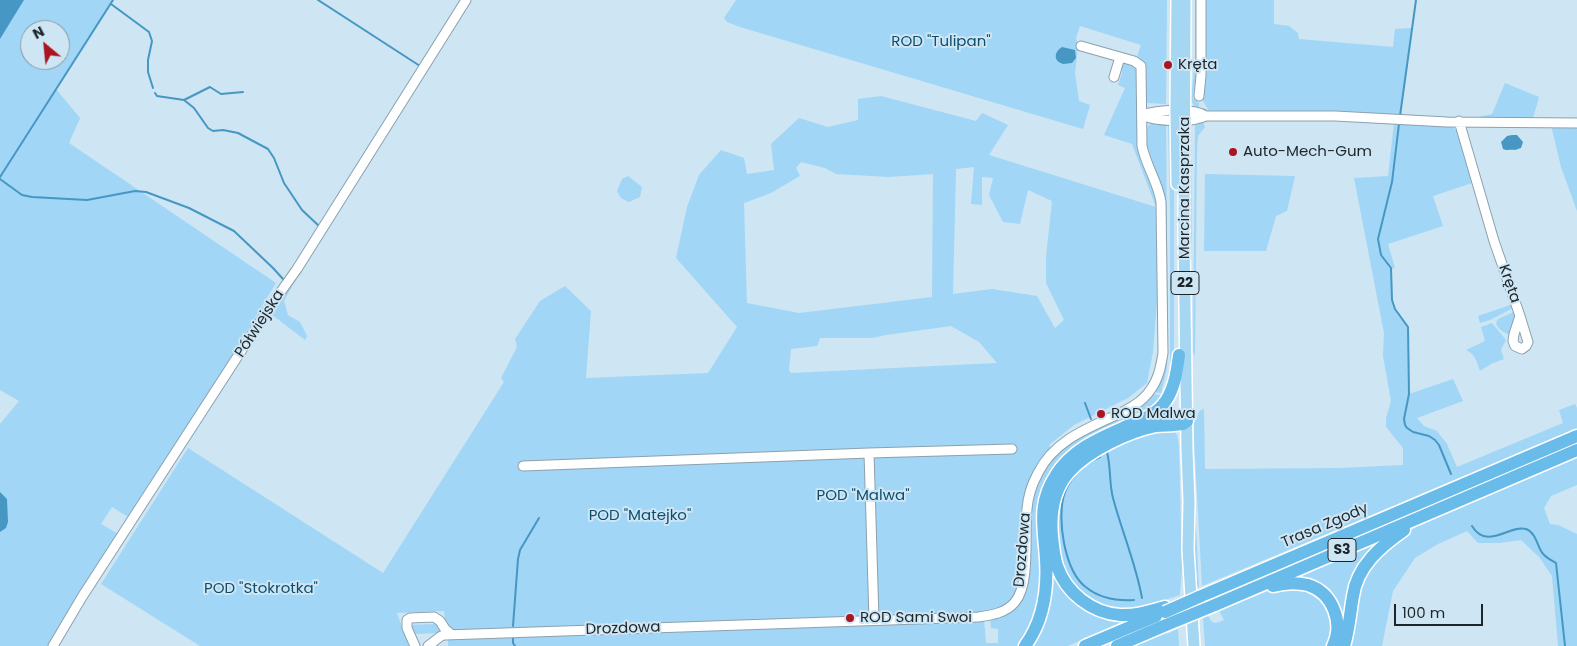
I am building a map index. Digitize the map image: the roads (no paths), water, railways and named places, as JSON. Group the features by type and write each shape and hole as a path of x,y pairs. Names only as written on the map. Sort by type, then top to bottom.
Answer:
{"highway":[{"path":"1147,418 1169,397 1179,356"},
{"path":"1025,646 1034,633 1044,602 1046,560 1042,515 1045,497 1050,484 1061,468 1080,449 1100,438 1147,418 1165,415 1182,421"},
{"path":"1165,609 1119,615 1104,612 1078,597 1065,583 1057,567 1052,543 1051,518 1055,496 1061,483 1069,472 1091,453 1134,432 1182,421"},
{"name":"Trasa Zgody","path":"1165,609 1214,591 1577,436"},
{"name":"Trasa Zgody","path":"1117,646 1577,450"},
{"path":"1344,646 1348,633 1353,594 1358,577 1364,568 1376,552 1389,540 1446,506"},
{"path":"1239,594 1289,583 1299,583 1314,588 1325,596 1333,607 1336,616 1338,626 1333,646"},
{"path":"1085,646 1165,609"}],"main road":[{"name":"Marcina Kasprzaka","path":"1177,0 1180,115 1183,580 1187,646"},
{"name":"Marcina Kasprzaka","path":"1185,0 1180,115 1179,356 1194,646"}],"street":[{"name":"Półwiejska","path":"53,646 110,553 267,311 297,269 466,0"},
{"name":"Marcina Kasprzaka","path":"1199,96 1201,76 1201,0"},
{"path":"1081,46 1120,57 1141,66 1142,115 1155,112 1199,118 1206,116 1335,116 1577,123"},
{"path":"1114,77 1120,57"},
{"name":"Drozdowa","path":"451,634 978,617 999,613 1011,606 1019,596 1024,582 1027,508 1030,490 1039,470 1060,446 1082,432 1134,406 1155,383 1161,366 1163,346 1161,202 1157,184 1144,153 1142,115"},
{"name":"Kręta","path":"1459,121 1494,241 1520,316"},
{"path":"523,466 1012,449"},
{"path":"869,453 874,620"},
{"path":"415,646 407,628 407,620 410,618 438,618 451,634 441,636 428,646"}],"waterway":[{"path":"0,177 113,0"},
{"path":"318,0 420,66"},
{"path":"1400,116 1416,0"},
{"path":"111,4 149,32 152,41 148,60 148,72 153,88"},
{"path":"184,100 210,87 221,94 243,92"},
{"path":"155,93 157,96 184,100 194,108 208,128 213,131 223,130 238,133 268,149 274,158 284,183 302,210 319,226"},
{"path":"1399,124 1392,182 1378,239 1381,255 1391,268 1392,300 1395,309 1408,327 1409,394 1404,419 1407,428 1435,440 1451,474"},
{"path":"0,179 22,195 32,197 87,200 135,191 146,192 189,208 234,231 283,279"},
{"path":"1085,403 1091,419"},
{"path":"1107,452 1113,498 1142,598"},
{"path":"1100,457 1079,471 1065,492 1061,515 1064,543 1073,570 1087,588 1098,595 1109,598 1134,600"},
{"path":"513,626 520,550 539,518"},
{"path":"1472,526 1478,533 1491,537 1520,528 1526,529 1534,535 1544,555 1556,563 1565,646"},
{"path":"513,637 515,646"}],"place":[{"name":"Kręta","path":"1168,65"},
{"name":"Auto-Mech-Gum","path":"1233,152"},
{"name":"ROD Malwa","path":"1101,414"},
{"name":"ROD Sami Swoi","path":"850,618"}],"park label":[{"name":"ROD \"Tulipan\"","path":"941,42"},
{"name":"POD \"Malwa\"","path":"863,496"},
{"name":"POD \"Matejko\"","path":"640,516"},
{"name":"POD \"Stokrotka\"","path":"261,589"}]}
